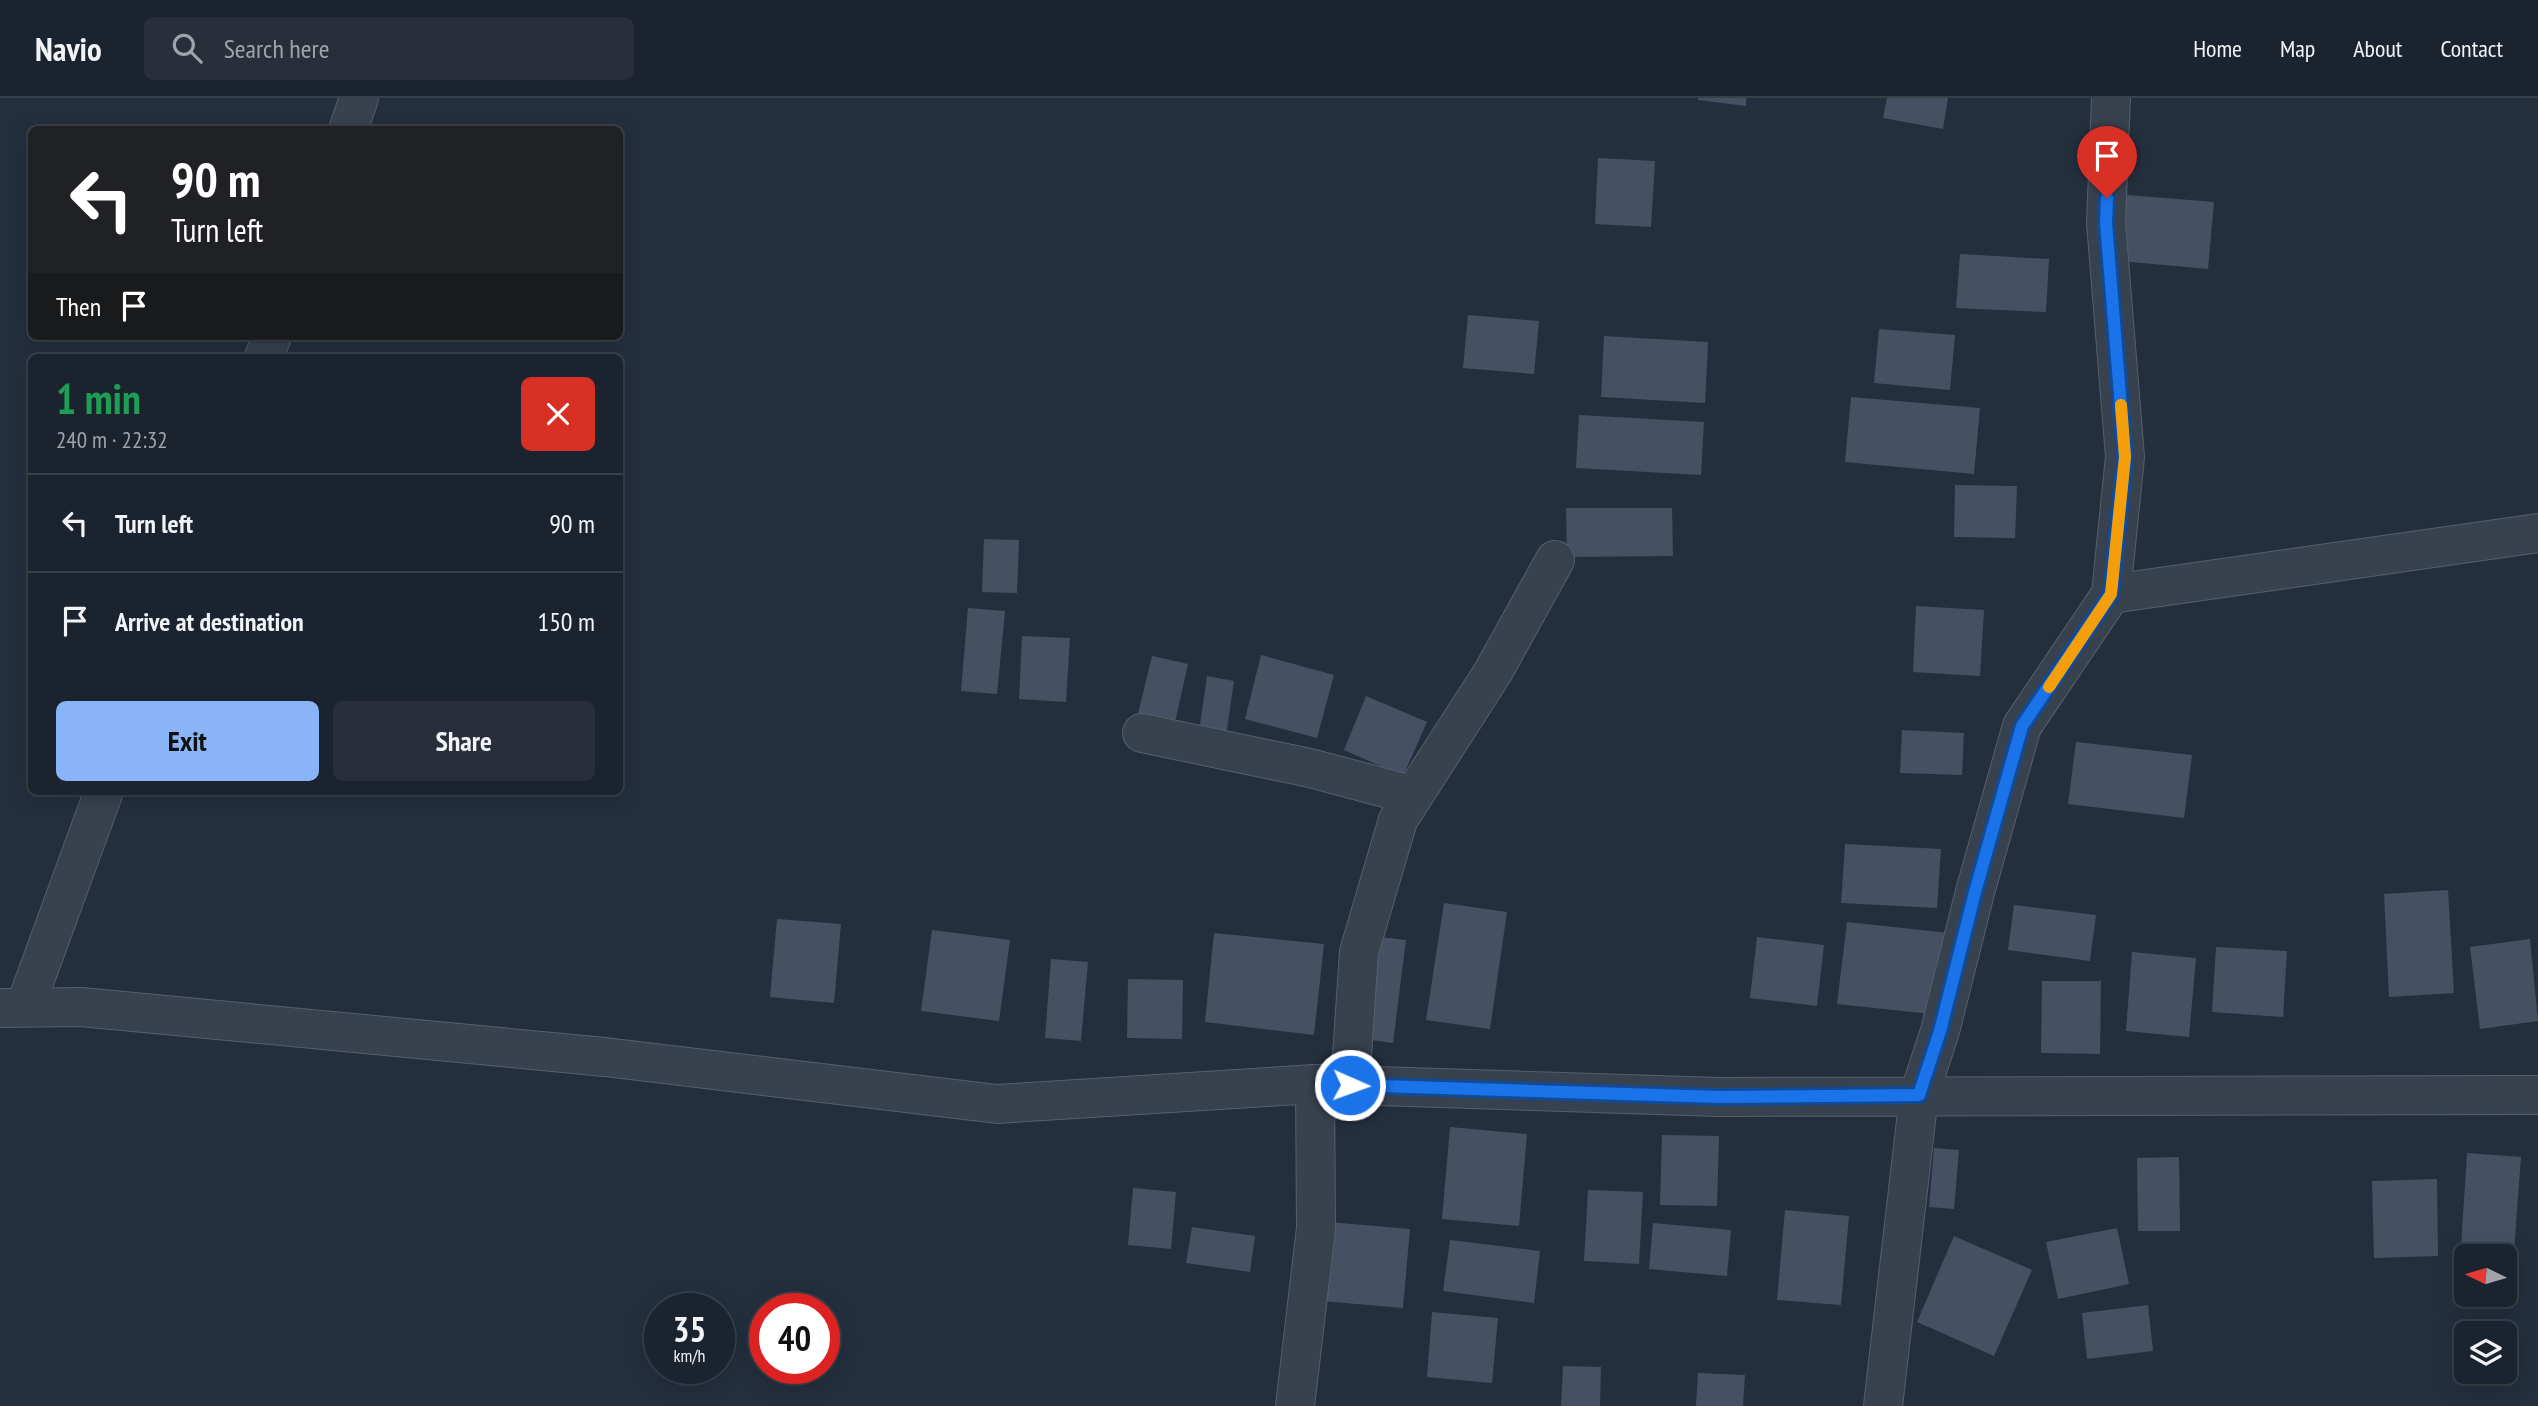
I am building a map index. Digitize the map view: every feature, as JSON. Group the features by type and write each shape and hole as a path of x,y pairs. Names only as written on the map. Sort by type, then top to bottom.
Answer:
{"street":[{"path":"349,126 359,98"},
{"path":"1883,1406 1919,1095 1940,1031 1975,892 2022,726 2111,594 2125,457 2106,223 2111,98"},
{"path":"2111,594 2538,533"},
{"path":"1295,1406 1333,1084 1359,952 1398,820 1411,795 1493,672 1555,560"},
{"path":"1142,733 1310,768 1411,795"},
{"path":"102,795 12,1007 81,1007 592,1056 997,1104 1333,1084 1719,1097 1919,1095 2318,1098 2538,1094"}],"building":[{"path":"1746,98 1746,106 1698,100"},
{"path":"1887,98 1948,98 1943,129 1883,118"},
{"path":"1598,158 1655,161 1651,227 1595,224"},
{"path":"2115,194 2214,202 2208,269 2109,260"},
{"path":"1960,254 2049,259 2046,312 1956,308"},
{"path":"1468,315 1539,321 1534,374 1463,368"},
{"path":"1879,329 1955,335 1950,390 1874,383"},
{"path":"1604,336 1708,342 1705,403 1601,397"},
{"path":"1851,397 1980,408 1974,474 1845,462"},
{"path":"1579,415 1704,422 1701,475 1576,468"},
{"path":"1955,485 2017,486 2015,538 1954,537"},
{"path":"1566,508 1672,508 1673,556 1567,557"},
{"path":"984,539 1019,540 1017,593 982,592"},
{"path":"1916,606 1984,610 1980,676 1913,672"},
{"path":"968,608 1005,611 997,694 961,691"},
{"path":"1022,636 1070,638 1066,702 1019,699"},
{"path":"1261,655 1334,675 1317,738 1245,719"},
{"path":"1152,656 1188,664 1173,731 1136,722"},
{"path":"1207,676 1234,681 1225,743 1198,739"},
{"path":"1366,696 1427,722 1403,776 1344,750"},
{"path":"1902,730 1964,733 1962,775 1900,773"},
{"path":"2076,742 2192,755 2184,818 2068,804"},
{"path":"1845,844 1941,849 1937,908 1841,903"},
{"path":"2448,890 2454,993 2389,997 2384,894"},
{"path":"1444,903 1507,912 1490,1029 1426,1020"},
{"path":"2014,905 2096,915 2090,961 2008,950"},
{"path":"777,919 841,924 834,1003 770,997"},
{"path":"1847,922 1949,933 1940,1015 1837,1004"},
{"path":"932,930 1010,940 999,1021 921,1011"},
{"path":"1214,933 1324,944 1314,1035 1205,1022"},
{"path":"1355,934 1406,940 1393,1043 1342,1036"},
{"path":"1757,937 1824,945 1817,1006 1750,998"},
{"path":"2530,939 2538,1021 2480,1029 2470,947"},
{"path":"2216,947 2287,951 2283,1017 2212,1012"},
{"path":"2132,952 2196,958 2189,1037 2126,1031"},
{"path":"1051,959 1088,962 1081,1041 1045,1038"},
{"path":"1128,979 1183,980 1182,1039 1127,1038"},
{"path":"2042,981 2101,981 2100,1054 2041,1053"},
{"path":"1450,1127 1527,1134 1519,1226 1442,1219"},
{"path":"1662,1135 1719,1136 1717,1206 1660,1205"},
{"path":"1934,1148 1959,1150 1954,1209 1929,1207"},
{"path":"2467,1153 2521,1157 2515,1244 2461,1244"},
{"path":"2179,1157 2180,1231 2138,1231 2137,1158"},
{"path":"2437,1179 2438,1256 2374,1258 2372,1181"},
{"path":"1133,1188 1176,1192 1171,1249 1128,1245"},
{"path":"1588,1190 1643,1192 1639,1264 1584,1261"},
{"path":"1785,1210 1849,1216 1841,1305 1777,1300"},
{"path":"1317,1221 1410,1229 1403,1308 1310,1300"},
{"path":"1653,1223 1731,1230 1727,1276 1649,1269"},
{"path":"1192,1227 1255,1236 1250,1272 1186,1263"},
{"path":"2117,1228 2129,1284 2058,1299 2046,1242"},
{"path":"1954,1236 2032,1270 1994,1356 1917,1322"},
{"path":"1450,1240 1540,1251 1534,1303 1443,1291"},
{"path":"2148,1305 2153,1351 2087,1359 2082,1313"},
{"path":"1432,1312 1498,1318 1492,1383 1427,1377"},
{"path":"1563,1366 1601,1367 1600,1406 1561,1406"},
{"path":"1698,1373 1745,1375 1743,1406 1696,1406"}],"slow traffic":[{"path":"2049,687 2111,594 2125,457 2121,405"}],"route":[{"path":"1350,1085 1719,1097 1919,1095 1940,1031 1975,892 2022,726 2111,594 2125,457 2106,223 2107,198"}]}
